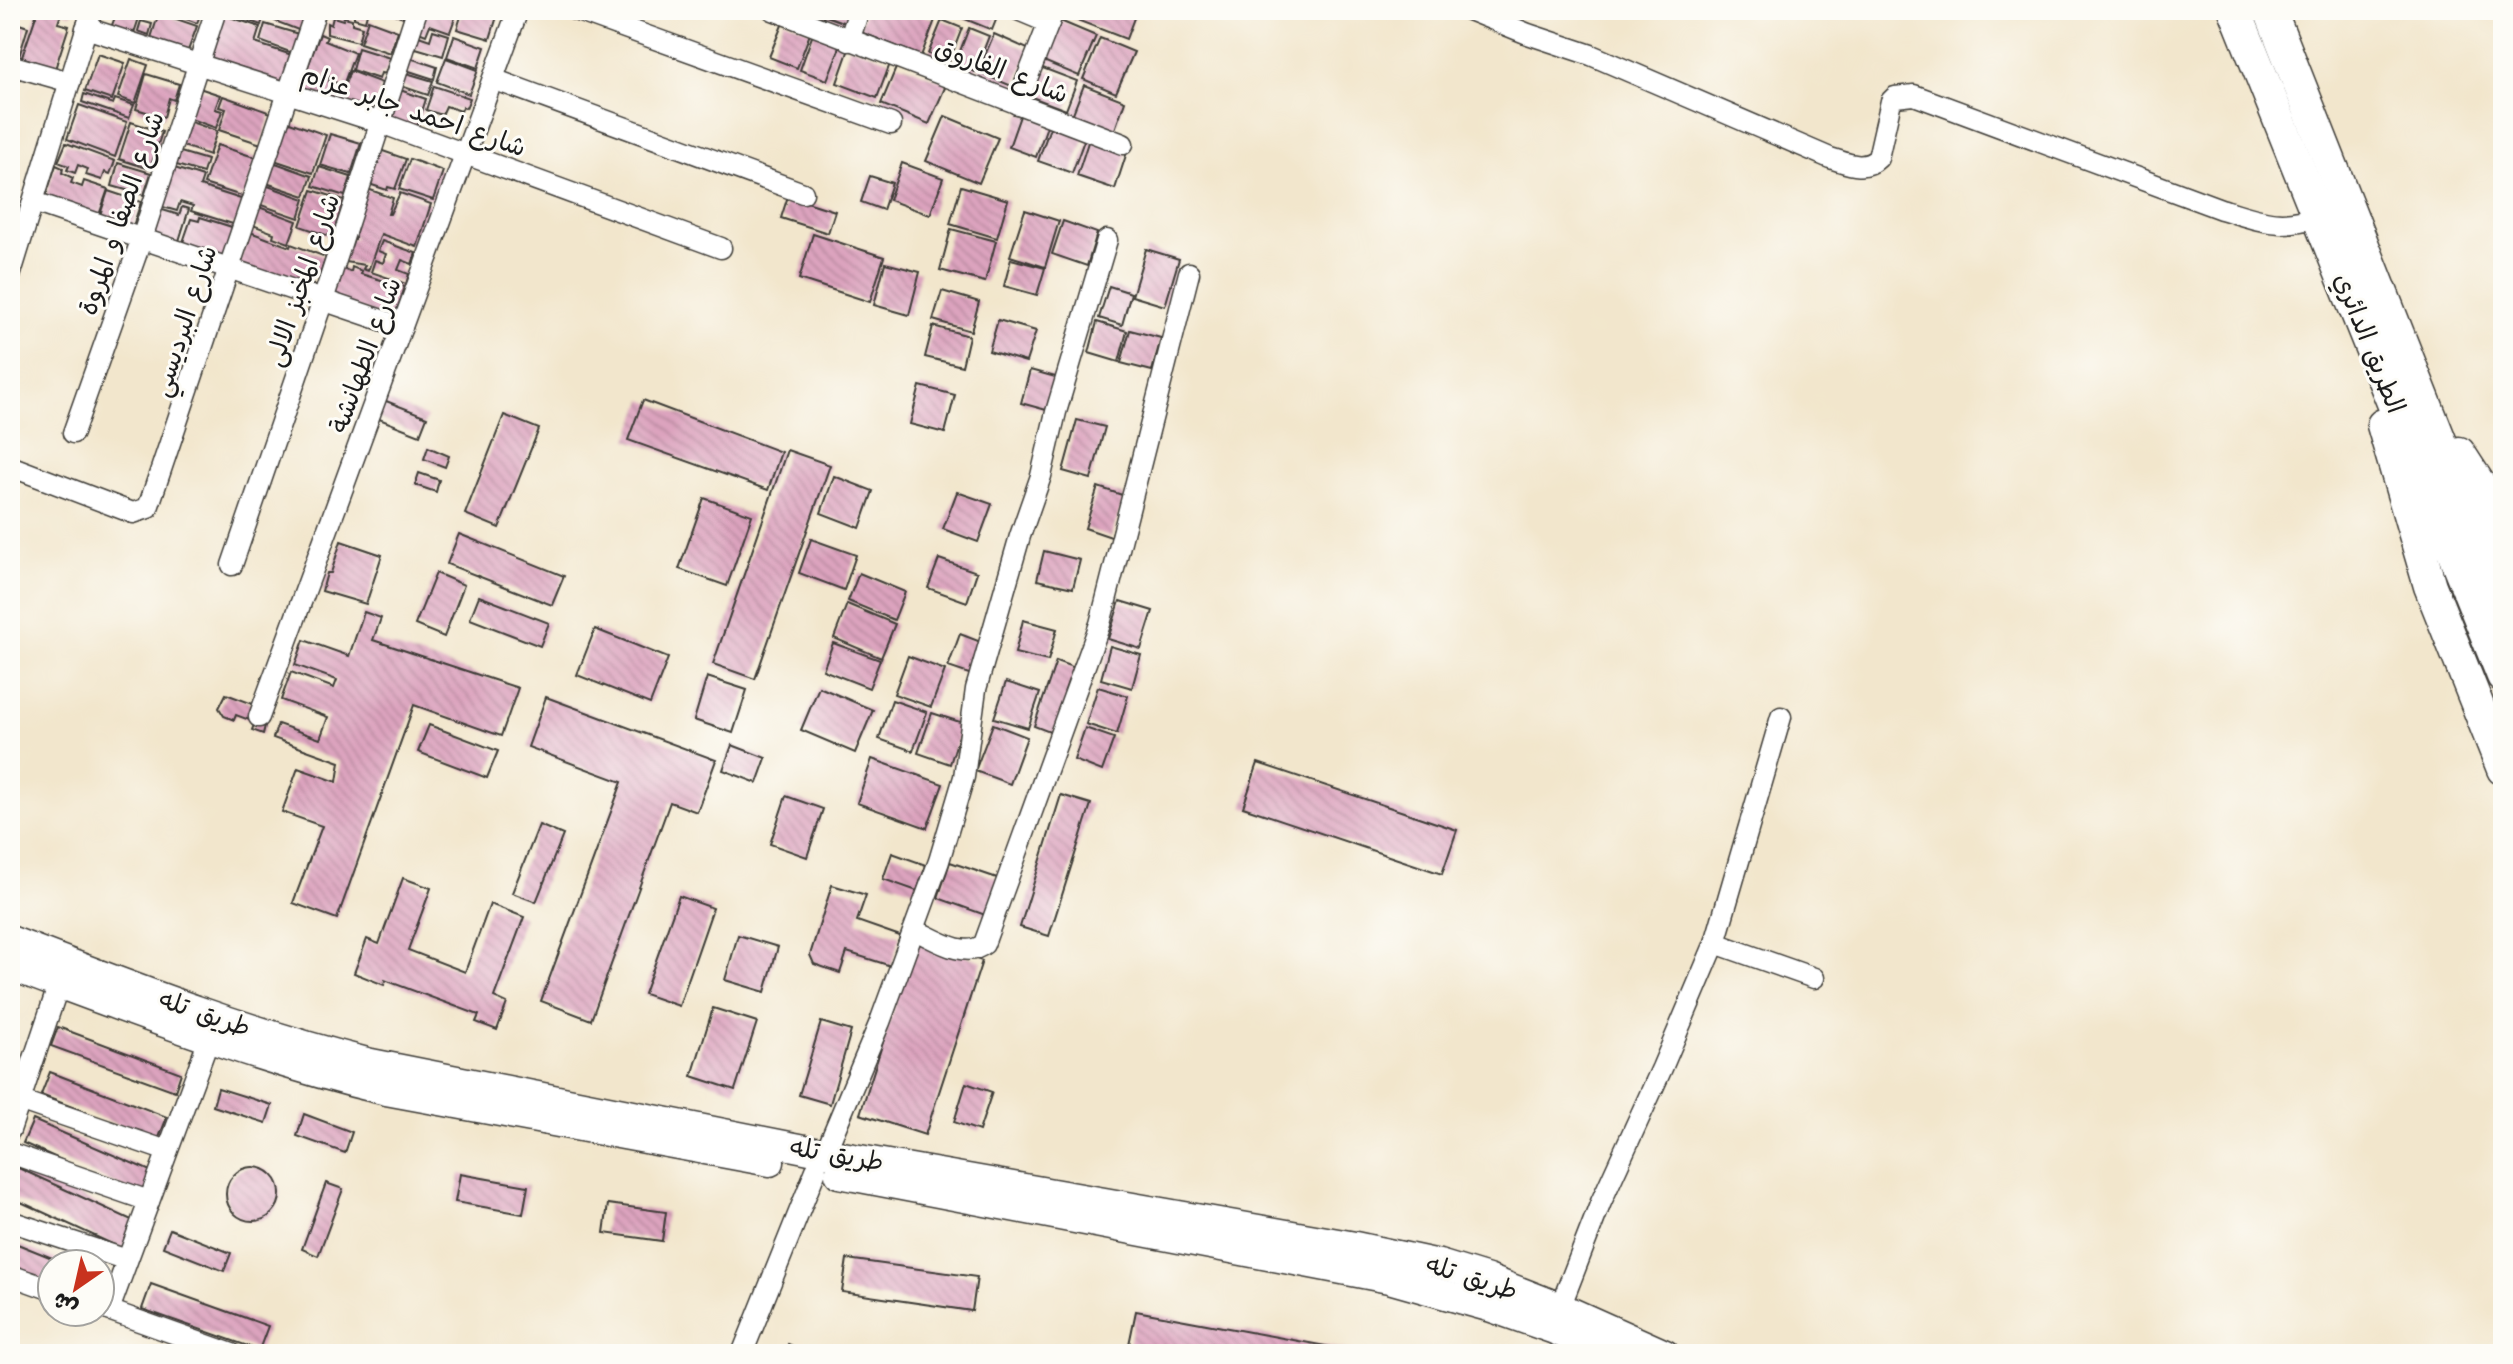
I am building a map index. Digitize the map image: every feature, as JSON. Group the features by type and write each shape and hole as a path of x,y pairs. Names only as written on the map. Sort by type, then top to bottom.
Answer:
{"highway":[{"name":"الطريق الدائري","path":"2235,10 2503,676"},
{"name":"الطريق الدائري","path":"2270,10 2503,600"},
{"path":"2360,317 2364,361 2430,586 2503,769"},
{"path":"2425,401 2503,521"}],"main road":[{"name":"طريق تله","path":"10,940 202,1013 321,1050 820,1161"},
{"name":"طريق تله","path":"10,966 299,1069 386,1091 820,1161 1436,1277 1665,1354"},
{"name":"طريق تله","path":"1556,1318 1609,1354"}],"street":[{"name":"شارع الصفا و المروة","path":"73,433 142,238 216,10"},
{"name":"شارع البرديسي","path":"10,466 133,513 148,508 316,10"},
{"name":"شارع المخبز الالى","path":"232,565 323,300 417,10"},
{"name":"شارع الطهانشة","path":"259,717 518,10"},
{"path":"575,10 891,124"},
{"name":"شارع الفاروق","path":"773,10 1123,144"},
{"path":"849,41 859,10"},
{"path":"1017,104 1051,17 1018,10"},
{"path":"1469,10 1591,55 1830,158 1855,165 1866,166 1878,158 1891,101 1903,95 1914,95 2221,209 2269,223 2286,225 2349,205"},
{"name":"شارع احمد جابر عزام","path":"89,19 199,64 381,123 721,248"},
{"path":"10,276 89,19"},
{"path":"10,65 70,82"},
{"path":"493,79 803,193"},
{"path":"34,202 402,327"},
{"path":"742,1354 915,930 964,777 976,689 1020,536 1041,476 1056,412 1107,240"},
{"path":"915,930 964,951 977,949 984,944 1100,624 1189,273"},
{"path":"1556,1318 1601,1202 1715,943 1781,717"},
{"path":"1715,943 1814,978"},
{"path":"10,1130 15,1099 59,984"},
{"path":"116,1283 209,1039"},
{"path":"15,1099 167,1151"},
{"path":"10,1153 149,1201"},
{"path":"10,1221 127,1260"},
{"path":"10,1275 36,1284"},
{"path":"116,1312 232,1354"}],"building":[{"path":"38,10 73,10 71,14 62,11 58,23 69,26 55,69 22,57"},
{"path":"118,10 141,12 134,33 110,30"},
{"path":"162,10 202,10 197,23"},
{"path":"219,10 266,10 261,25"},
{"path":"269,10 315,10 306,33 275,21 277,16"},
{"path":"346,10 368,10 365,21 354,18 354,13"},
{"path":"384,10 406,10 403,17"},
{"path":"423,10 447,11 445,14 455,18 450,32 430,25 426,35 416,31"},
{"path":"463,10 499,10 490,39 457,29"},
{"path":"810,10 853,10 848,24"},
{"path":"866,10 910,10 935,20 921,56 858,31"},
{"path":"943,10 1000,10 992,30"},
{"path":"1060,10 1137,10 1126,39 1059,13"},
{"path":"159,13 197,26 186,56 149,44"},
{"path":"218,13 260,27 255,43 298,57 287,90 202,62"},
{"path":"333,17 352,19 352,24 362,27 358,42 327,34 327,23 331,25"},
{"path":"368,20 398,31 390,53 360,43"},
{"path":"784,20 811,31 797,68 769,57"},
{"path":"942,20 962,28 949,62 928,54"},
{"path":"1058,20 1096,36 1079,76 1041,60"},
{"path":"10,21 28,27 18,60 10,58"},
{"path":"141,21 152,24 149,35 138,31"},
{"path":"265,24 305,36 298,55 260,41"},
{"path":"969,28 989,36 975,72 955,64"},
{"path":"433,30 449,35 443,56 409,46 413,34 430,40"},
{"path":"814,31 842,42 827,80 800,70"},
{"path":"320,34 327,37 325,41 355,53 343,85 331,81 333,77 324,74 323,78 306,72"},
{"path":"994,34 1030,50 1014,87 978,72"},
{"path":"454,36 485,47 478,68 447,57"},
{"path":"1100,38 1134,52 1116,93 1083,79"},
{"path":"850,46 891,61 877,98 837,83"},
{"path":"358,48 390,58 385,74 381,73 379,79 352,70"},
{"path":"98,54 125,63 112,100 85,91"},
{"path":"407,57 437,67 434,79 403,69"},
{"path":"446,58 478,70 469,94 437,82"},
{"path":"131,59 148,65 135,103 118,97"},
{"path":"898,63 947,83 929,124 881,104"},
{"path":"1040,67 1077,81 1066,110 1029,96"},
{"path":"350,71 382,83 371,117 299,92 305,75 324,81 325,76 330,78 329,82 344,87"},
{"path":"403,72 433,81 428,95 398,85"},
{"path":"146,74 179,84 174,100 169,98 164,117 136,109"},
{"path":"1084,85 1125,101 1114,132 1072,116"},
{"path":"434,86 470,98 466,108 463,107 461,111 446,106 442,115 426,110"},
{"path":"196,87 220,95 215,109 222,111 216,128 185,117"},
{"path":"397,89 426,99 415,133 385,122"},
{"path":"84,94 113,104 115,99 134,105 129,118 82,102"},
{"path":"223,96 271,113 261,144 219,130 226,109 219,107"},
{"path":"79,105 127,122 115,157 67,139"},
{"path":"1021,113 1048,123 1036,157 1009,147"},
{"path":"945,116 998,138 979,183 926,161"},
{"path":"185,120 217,131 209,155 177,144"},
{"path":"284,120 326,135 313,173 271,159"},
{"path":"131,122 162,132 150,169 119,159"},
{"path":"1052,122 1086,135 1072,173 1038,161"},
{"path":"330,134 361,143 351,174 320,165"},
{"path":"1090,136 1128,149 1115,189 1077,176"},
{"path":"66,143 115,161 110,174 105,172 102,180 86,175 88,169 78,165 75,173 67,170 69,166 58,162"},
{"path":"217,145 257,158 245,197 204,184"},
{"path":"377,149 406,159 395,189 388,187 387,190 366,183"},
{"path":"174,150 207,160 203,173 170,163"},
{"path":"410,159 443,171 433,200 399,189"},
{"path":"270,161 312,176 305,196 263,182"},
{"path":"118,163 151,173 144,195 112,186"},
{"path":"902,163 943,178 930,215 889,200"},
{"path":"56,165 63,168 62,173 73,178 71,183 82,187 84,181 108,189 97,221 44,202"},
{"path":"168,166 203,177 200,186 244,200 236,225 191,211 193,206 180,202 177,211 156,205"},
{"path":"319,167 351,177 345,196 313,186"},
{"path":"870,176 892,183 883,210 861,202"},
{"path":"265,185 305,199 299,218 258,204"},
{"path":"961,186 1008,200 997,238 950,224"},
{"path":"362,187 393,198 388,214 400,193 431,204 417,247 381,234 368,271 363,269 365,265 339,261 346,237 355,239 346,234"},
{"path":"312,190 344,200 332,237 300,226"},
{"path":"108,191 141,202 132,229 99,218"},
{"path":"788,196 835,211 828,233 781,218"},
{"path":"256,206 297,221 289,243 273,237 274,233 250,224"},
{"path":"182,207 189,209 178,244 148,235 156,208 179,215"},
{"path":"1025,210 1059,221 1045,267 1010,256"},
{"path":"200,217 235,228 224,262 181,248 191,219 199,221"},
{"path":"1063,221 1097,233 1087,266 1052,254"},
{"path":"951,229 996,241 985,282 940,270"},
{"path":"250,232 326,257 319,277 309,273 307,279 315,286 313,293 238,265"},
{"path":"813,234 884,257 870,302 799,279"},
{"path":"382,241 416,253 412,264 402,260 398,270 409,274 406,284 371,272 375,260 383,263 386,254 378,251"},
{"path":"1146,249 1179,259 1165,306 1132,296"},
{"path":"1011,259 1045,268 1037,295 1004,286"},
{"path":"885,263 920,272 909,315 874,305"},
{"path":"339,267 351,272 352,267 362,271 361,274 405,287 393,321 328,298"},
{"path":"1109,286 1131,293 1122,325 1099,318"},
{"path":"942,291 979,302 971,331 933,320"},
{"path":"998,320 1036,331 1026,362 989,351"},
{"path":"1097,322 1127,331 1119,362 1089,353"},
{"path":"933,326 969,336 962,366 925,357"},
{"path":"1130,330 1161,338 1152,371 1121,363"},
{"path":"1030,370 1059,378 1050,411 1021,403"},
{"path":"920,386 955,395 945,433 910,424"},
{"path":"381,399 427,417 420,435 374,417"},
{"path":"643,400 781,452 768,490 628,440"},
{"path":"504,415 539,429 499,528 465,514"},
{"path":"1077,420 1105,427 1091,479 1063,471"},
{"path":"428,447 449,456 445,467 424,459"},
{"path":"787,450 830,465 755,679 713,664"},
{"path":"419,473 439,480 436,492 415,485"},
{"path":"834,476 873,491 860,528 821,513"},
{"path":"1098,487 1125,496 1111,537 1085,528"},
{"path":"957,492 992,504 978,542 943,529"},
{"path":"704,498 752,515 727,586 679,569"},
{"path":"459,534 564,576 552,605 447,564"},
{"path":"811,539 856,555 844,590 799,573"},
{"path":"341,541 382,555 366,604 322,591"},
{"path":"1044,551 1080,560 1073,588 1037,580"},
{"path":"939,559 977,572 967,602 928,588"},
{"path":"436,573 464,585 444,637 415,625"},
{"path":"859,573 905,592 894,620 848,601"},
{"path":"479,596 549,623 540,646 470,619"},
{"path":"1120,601 1153,611 1141,649 1108,639"},
{"path":"847,604 895,624 881,658 834,638"},
{"path":"364,612 381,618 373,640 518,688 501,736 414,705 337,919 293,903 322,826 282,812 298,768 337,782 340,762 273,738 278,724 320,739 328,717 281,700 291,672 334,688 337,680 295,665 304,640 349,656"},
{"path":"1023,620 1057,629 1048,661 1015,653"},
{"path":"595,629 668,658 650,704 577,675"},
{"path":"960,634 986,644 975,676 948,667"},
{"path":"833,643 880,660 869,688 823,670"},
{"path":"1110,646 1141,655 1132,688 1101,679"},
{"path":"908,656 945,670 931,707 894,694"},
{"path":"1056,661 1078,669 1055,734 1034,726"},
{"path":"707,677 747,690 733,733 694,720"},
{"path":"1006,682 1040,693 1028,728 994,718"},
{"path":"819,687 873,710 855,753 801,730"},
{"path":"1098,687 1128,696 1117,734 1086,724"},
{"path":"226,694 269,710 263,734 252,730 255,722 236,715 234,720 224,716 219,708"},
{"path":"546,697 716,760 697,812 670,802 591,1020 541,1001 622,782 528,747"},
{"path":"892,700 927,712 913,751 879,739"},
{"path":"932,713 963,723 950,764 918,753"},
{"path":"993,724 1027,737 1010,784 975,771"},
{"path":"429,725 498,751 487,778 418,752"},
{"path":"1085,728 1114,738 1102,771 1074,760"},
{"path":"732,745 766,758 757,783 723,770"},
{"path":"872,759 943,784 927,828 857,803"},
{"path":"1258,763 1457,830 1442,874 1243,807"},
{"path":"1061,795 1091,804 1049,936 1020,927"},
{"path":"786,796 823,809 807,857 770,844"},
{"path":"539,825 563,835 536,902 512,893"},
{"path":"892,853 926,865 917,891 883,879"},
{"path":"950,862 1000,879 988,916 938,898"},
{"path":"403,878 431,888 408,950 465,972 490,904 524,917 494,997 507,1003 497,1030 476,1022 479,1015 385,980 384,985 354,973 367,939 379,944"},
{"path":"832,885 866,895 857,921 900,936 891,966 847,952 840,973 814,964 810,955"},
{"path":"679,896 713,908 679,1006 644,994"},
{"path":"738,935 778,947 765,992 725,980"},
{"path":"916,939 982,961 925,1135 860,1114"},
{"path":"713,1008 757,1022 735,1090 692,1076"},
{"path":"821,1022 851,1031 830,1104 799,1095"},
{"path":"58,1027 181,1073 175,1091 51,1046"},
{"path":"10,1057 20,1061 12,1085 10,1085"},
{"path":"50,1072 167,1117 158,1140 41,1095"},
{"path":"966,1083 992,1092 979,1131 954,1122"},
{"path":"218,1088 272,1105 266,1123 213,1106"},
{"path":"304,1114 352,1132 345,1153 297,1136"},
{"path":"33,1120 155,1173 145,1197 23,1143"},
{"path":"14,1166 136,1222 123,1249 10,1197 10,1175"},
{"path":"253,1167 272,1175 280,1194 272,1213 253,1221 234,1213 226,1194 234,1175"},
{"path":"460,1174 528,1186 523,1214 455,1202"},
{"path":"326,1183 343,1189 318,1256 302,1249"},
{"path":"608,1204 666,1212 662,1241 604,1233"},
{"path":"170,1229 231,1253 224,1271 163,1247"},
{"path":"10,1241 36,1251 36,1278 10,1267"},
{"path":"847,1259 977,1277 972,1311 842,1292"},
{"path":"151,1284 268,1326 259,1350 142,1309"},
{"path":"1136,1311 1358,1352 1358,1354 1127,1354"},
{"path":"788,1344 811,1354 784,1354"}]}
